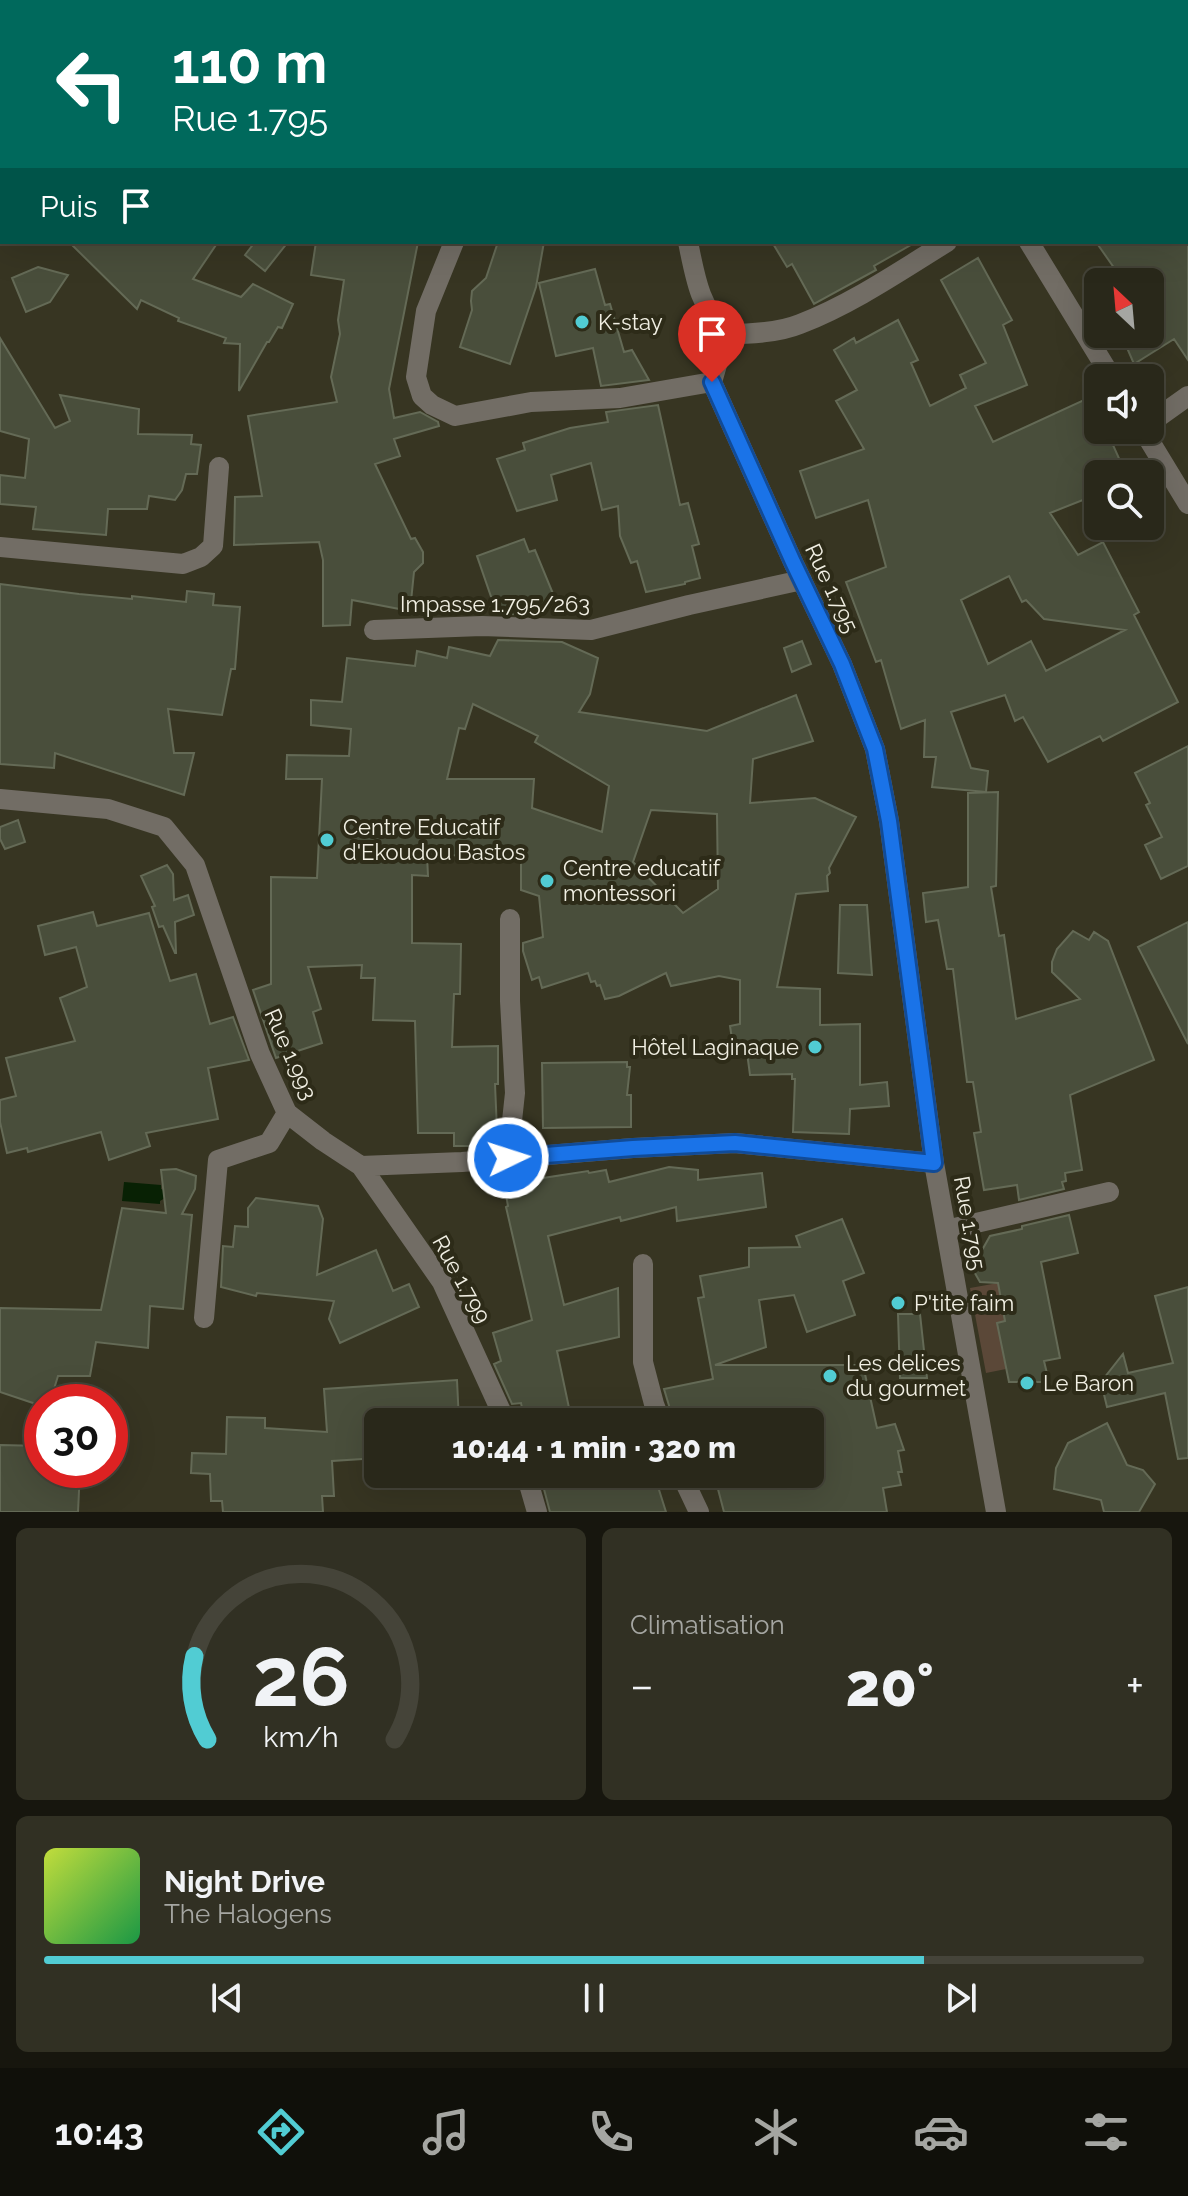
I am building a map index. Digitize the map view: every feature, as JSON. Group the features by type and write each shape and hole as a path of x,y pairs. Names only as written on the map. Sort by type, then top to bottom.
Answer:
{"street":[{"path":"453,244 426,311 416,377 422,396 432,405 455,416 531,402 620,398 712,382 726,334"},
{"path":"688,244 698,293 726,334 752,334 798,325 876,286 944,244"},
{"path":"1030,244 1103,364"},
{"name":"Rue 1.795","path":"712,382 842,664 875,749 889,821 934,1163 996,1512"},
{"path":"1164,413 1188,396"},
{"path":"1152,444 1188,504"},
{"path":"0,547 183,564 201,557 213,546 219,467"},
{"name":"Impasse 1.795/263","path":"374,630 482,626 591,630 802,580"},
{"name":"Rue 1.993","path":"0,799 108,809 164,827 195,865 260,1054 287,1113 361,1166"},
{"path":"508,1158 515,1093 510,919"},
{"path":"204,1318 218,1160 269,1143 287,1113"},
{"path":"361,1166 735,1143 934,1163"},
{"name":"Rue 1.799","path":"361,1166 442,1282 500,1408"},
{"path":"946,1230 1109,1192"},
{"path":"643,1264 643,1362 656,1408"},
{"path":"530,1488 537,1512"},
{"path":"688,1488 699,1512"}],"shaded area":[{"path":"124,1182 161,1185 165,1198 160,1204 122,1201"},
{"path":"998,1283 1005,1321 997,1323 1006,1369 986,1373 970,1288"}],"building":[{"path":"71,244 217,244 193,279 241,297 253,284 293,304 282,328 278,327 267,342 239,391 240,344 224,343 226,338 178,321 179,318 141,300 137,309"},
{"path":"253,244 286,244 265,271 245,255"},
{"path":"316,244 418,244 389,389 394,418 420,412 438,422 439,426 394,439 400,456 375,464 411,539 415,538 423,552 423,563 414,572 410,611 352,600 350,625 323,626 323,560 319,542 234,545 235,497 262,496 248,416 337,402 331,377 340,334 338,320 344,280 311,275"},
{"path":"497,244 544,244 536,287 510,364 460,347 472,310 472,291 486,278"},
{"path":"773,244 912,244 874,266 876,270 814,304 792,264 787,267"},
{"path":"1097,244 1188,244 1188,360 1174,339 1164,345 1164,268 1114,268"},
{"path":"978,258 1012,320 1003,325 1027,385 975,406 993,442 1084,400 1084,444 1113,444 1120,460 1084,460 1084,500 1050,513 1078,555 1103,542 1139,612 1134,615 1178,702 1103,741 1100,736 1048,762 1023,717 1015,721 1005,695 951,712 971,768 988,771 986,792 932,787 936,757 924,757 925,720 901,729 881,660 876,662 846,582 886,567 868,500 816,518 800,471 864,449 836,401 857,390 834,350 854,338 856,343 898,320 918,360 911,363 930,406 966,388 960,375 986,363 941,280","holes":["1009,576 1022,602 1026,600 1044,619 1125,630 1046,671 1031,641 988,664 961,600"]},
{"path":"38,267 68,275 50,302 26,312 12,278"},
{"name":"K-stay","path":"595,269 605,305 610,304 624,352 632,350 649,380 601,386 593,348 556,356 539,283"},
{"path":"0,338 55,428 70,421 60,395 139,409 138,434 192,435 191,444 201,445 197,474 186,474 182,490 175,500 149,496 147,509 108,509 106,535 33,529 36,507 0,504 0,475 25,478 29,439 0,431"},
{"path":"1127,348 1160,348 1134,364"},
{"path":"658,405 680,505 688,503 699,544 692,546 700,578 646,592 637,561 631,563 620,536 618,506 602,510 591,463 551,475 557,500 517,511 497,459 525,450 523,443 570,428 608,422 606,412"},
{"path":"524,539 529,552 535,550 556,601 518,614 497,614 477,556"},
{"path":"0,584 186,602 187,591 214,594 213,605 240,607 235,669 231,669 222,715 168,709 174,753 194,753 184,795 55,753 54,768 0,764"},
{"path":"498,640 562,642 598,658 590,694 579,712 707,731 796,695 813,741 753,759 750,803 815,798 856,817 829,868 828,891 796,894 777,987 820,989 820,1025 860,1024 860,1085 887,1082 889,1106 850,1109 849,1134 793,1132 795,1079 792,1079 792,1074 750,1075 746,1045 733,1046 730,1026 740,1024 740,980 719,976 671,986 666,973 619,996 605,999 600,985 591,982 588,973 542,988 539,977 532,980 523,951 523,943 543,937 539,896 521,890 521,856 427,855 428,876 412,875 412,943 461,944 460,994 454,994 452,1047 498,1046 498,1084 495,1084 497,1131 488,1146 454,1146 454,1133 418,1133 415,1021 373,1020 375,978 361,978 362,965 308,967 321,1009 313,1012 322,1043 276,1058 253,990 271,984 271,877 317,878 322,779 286,779 287,755 349,756 351,729 311,725 311,700 342,702 347,658 415,666 417,651 447,658 449,647 490,656","holes":["473,704 538,736 535,742 609,786 602,832 532,808 534,779 447,779 459,728 465,729","651,810 717,814 718,889 683,913 633,862"]},
{"path":"802,641 811,664 792,672 784,648"},
{"path":"1188,746 1188,866 1161,879 1145,845 1162,837 1135,773"},
{"path":"998,792 996,886 991,887 999,936 1004,935 1016,1019 1080,999 1052,972 1052,962 1057,949 1073,931 1089,940 1094,932 1108,941 1154,1060 1070,1095 1082,1170 1065,1173 1066,1181 1062,1182 1064,1189 1019,1200 1017,1185 984,1190 974,1133 981,1132 973,1082 967,1082 953,969 947,969 938,920 926,922 923,893 968,887 968,793"},
{"path":"18,820 25,842 5,849 0,839 0,827"},
{"path":"167,865 173,874 174,900 188,895 194,915 175,922 176,953 163,926 159,927 152,907 155,906 141,876"},
{"path":"840,905 867,905 872,975 838,973"},
{"path":"93,912 97,926 149,913 170,981 196,974 210,1024 233,1017 249,1060 208,1068 218,1119 146,1133 150,1146 109,1160 101,1132 28,1152 27,1148 7,1153 0,1122 0,1100 16,1096 6,1058 75,1041 60,998 87,987 76,947 45,955 38,926"},
{"path":"1188,922 1188,1044 1138,947"},
{"path":"627,1062 627,1067 630,1067 627,1095 631,1095 631,1127 543,1128 542,1063"},
{"path":"669,1167 698,1170 698,1180 762,1173 766,1207 677,1221 676,1207 621,1221 620,1217 548,1236 564,1305 618,1288 619,1337 557,1351 569,1408 522,1408 521,1403 512,1404 494,1364 501,1361 493,1333 532,1320 506,1207 504,1184 606,1170 609,1182"},
{"path":"176,1169 196,1176 195,1189 182,1214 192,1215 183,1309 150,1306 148,1348 96,1342 90,1376 58,1376 56,1384 24,1384 24,1400 0,1392 0,1308 101,1310 122,1208 166,1213 161,1170"},
{"path":"256,1198 318,1206 323,1219 317,1275 376,1250 393,1291 409,1284 419,1307 340,1343 329,1319 334,1301 257,1293 256,1296 221,1287 223,1246 233,1247 235,1226 248,1227 248,1208"},
{"path":"1069,1215 1078,1253 1041,1262 1060,1358 1044,1361 1049,1382 1009,1382 997,1323 1005,1321 998,1283 980,1282 972,1268 990,1236"},
{"path":"842,1219 864,1273 843,1281 855,1315 807,1332 794,1295 759,1300 766,1347 715,1365 863,1365 877,1428 895,1424 904,1450 898,1451 901,1485 883,1488 887,1512 724,1512 718,1488 824,1488 824,1408 670,1408 664,1389 713,1379 698,1298 704,1297 700,1276 749,1267 749,1248 800,1247 796,1236"},
{"path":"1188,1287 1188,1458 1178,1459 1165,1393 1107,1407 1101,1382 1123,1354 1128,1373 1173,1363 1155,1296"},
{"path":"898,1314 920,1314 927,1378 900,1378"},
{"path":"457,1380 458,1408 364,1408 364,1459 332,1461 334,1496 322,1496 323,1512 223,1512 222,1501 211,1501 210,1474 191,1473 192,1453 226,1454 227,1417 265,1418 265,1428 327,1432 324,1389"},
{"path":"1107,1423 1127,1465 1143,1470 1155,1484 1139,1512 1104,1512 1101,1500 1054,1489 1056,1468 1068,1443"},
{"path":"0,1445 24,1446 24,1488 79,1488 78,1512 0,1512"},
{"path":"544,1488 658,1488 666,1512 550,1512"}],"place":[{"name":"K-stay","path":"582,322"},
{"name":"Centre Educatif d'Ekoudou Bastos","path":"327,840"},
{"name":"Centre educatif montessori","path":"547,881"},
{"name":"Hôtel Laginaque","path":"815,1047"},
{"name":"P'tite faim","path":"898,1303"},
{"name":"Les delices du gourmet","path":"830,1376"},
{"name":"Le Baron","path":"1027,1383"}],"route":[{"path":"508,1158 735,1143 934,1163 889,821 875,749 842,664 712,382"}]}
